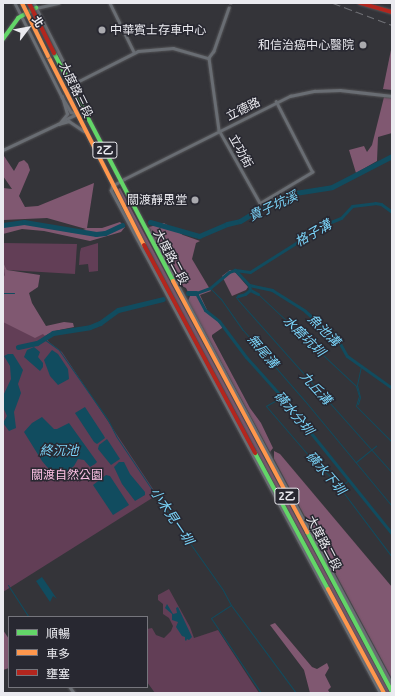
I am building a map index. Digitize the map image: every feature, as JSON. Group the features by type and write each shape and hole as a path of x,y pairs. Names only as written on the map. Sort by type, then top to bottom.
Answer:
{"main road":[{"name":"大度路三段","path":"22,3 133,228"},
{"name":"大度路三段","path":"29,3 144,227"},
{"path":"360,3 392,12"},
{"path":"3,39 18,18 36,8"},
{"name":"大度路二段","path":"144,227 392,692"},
{"name":"大度路二段","path":"133,228 384,693"}],"street":[{"name":"大度路三段","path":"15,3 62,97"},
{"name":"大度路三段","path":"34,3 71,77 71,85"},
{"path":"36,8 58,3"},
{"path":"110,3 134,52"},
{"path":"71,85 134,52 173,48 209,58 214,51 229,8"},
{"name":"立功街","path":"209,58 219,130 260,203 312,172 276,102"},
{"name":"立德路","path":"112,186 219,130 290,96 314,91 340,90 392,96"},
{"path":"62,97 71,112 77,114"},
{"path":"62,97 67,114 62,121"},
{"path":"3,150 77,114"},
{"path":"58,124 71,121 85,131"},
{"name":"大度路二段","path":"144,227 148,229 392,684"},
{"name":"大度路二段","path":"133,228 380,693"}],"green space":[{"path":"3,243 77,244 75,274 7,270 3,262"},
{"path":"98,243 98,271 89,272 88,264 79,265 81,248"},
{"name":"關渡自然公園","path":"3,268 49,342 62,352 157,495 3,592"},
{"path":"169,589 190,627 194,638 218,630 259,693 155,693 148,683 148,629 152,628 156,635 164,638 171,631 173,626 169,618 163,614 163,604 158,600 158,595"}],"shaded area":[{"path":"392,45 392,90 383,89"},
{"path":"384,97 392,98 392,133 378,137 377,161 356,173 349,150 364,146 367,152 372,145"},
{"path":"3,156 14,171 19,162 24,160 28,164 30,170 19,196 25,207 38,206 94,183 87,228 102,228 120,222 125,227 121,232 90,241 44,231 22,229 3,234 3,225 26,224 51,227 74,233 86,229 47,218 3,220 3,188 12,189 3,176"},
{"path":"120,188 390,693 386,693 117,190"},
{"path":"164,223 183,235 200,241 196,243 192,259 211,291 200,295 208,312 222,324 222,328 212,335 212,337 250,408 261,423 273,448 270,452 188,301 190,296 186,288 180,285 149,227"},
{"path":"3,262 7,270 40,275 38,287 29,293 32,303 46,326 64,322 73,323 74,327 54,331 45,336 43,334 35,338 3,322 3,278 5,275"},
{"path":"230,270 236,273 248,287 246,290 232,296 222,276"},
{"path":"274,451 280,454 392,587 392,679 274,459"},
{"path":"275,623 312,667 317,669 327,663 329,668 325,675 331,687 328,690 330,693 310,693 304,670 270,625"},
{"path":"3,630 8,638 8,668 3,670"}],"water":[{"path":"34,347 40,352 38,357 43,363 43,367 40,371 24,357 27,350"},
{"path":"52,350 58,354 68,369 69,379 58,385 50,376 44,360"},
{"path":"13,354 23,370 18,384 21,393 14,412 16,428 9,431 3,423 7,416 3,407 3,396 11,379 10,366 4,356"},
{"path":"85,407 105,438 97,444 94,442 75,413"},
{"name":"終沉池","path":"42,417 54,429 69,423 97,462 90,467 84,460 78,459 74,466 58,480 42,461 24,432 32,423"},
{"path":"107,439 120,459 111,465 98,449 99,445"},
{"path":"119,462 124,462 130,474 145,492 145,495 135,501 122,484 114,467"},
{"path":"106,475 110,476 129,505 113,515 93,485"},
{"path":"42,577 57,599 53,596 50,602 36,581"},
{"path":"167,604 173,614 177,613 176,608 178,607 192,637 189,640 185,640 185,637 182,636 176,627 178,622 172,620 172,614 165,608"}],"waterway":[{"name":"貴子坑溪","path":"150,222 199,236 227,224 240,221 267,205 295,193 332,187 392,156"},
{"name":"格子溝","path":"235,270 250,272 326,224 341,218 352,206 375,203 381,204 392,212"},
{"name":"貴子坑溪","path":"3,225 24,222 96,234 105,233 122,225"},
{"name":"磺水分圳","path":"258,294 250,290 249,285 235,270 229,272 210,288 196,293 205,310 219,321 246,357 282,397 392,534"},
{"name":"魚池溝","path":"249,285 272,290 305,311 338,340 347,356 392,388"},
{"name":"無尾溝","path":"210,288 221,299 243,330 305,401 392,506"},
{"name":"九丘溝","path":"238,296 245,294 250,290"},
{"path":"3,293 14,293"},
{"path":"188,293 196,293"},
{"name":"水磨坑圳","path":"258,294 356,386 359,396 356,406 392,442"},
{"name":"九丘溝","path":"238,296 236,297 239,301 392,473"},
{"path":"18,347 37,343 53,333 90,327 100,323 118,310 163,299"},
{"name":"小木見一圳","path":"44,339 59,350 108,420 116,436 153,491 223,590 231,605 211,618 261,693"},
{"name":"水磨坑圳","path":"358,404 360,397 357,385 361,366"},
{"name":"磺水下圳","path":"282,397 266,406 310,457 334,480 392,557"},
{"path":"356,462 376,446"},
{"path":"340,487 349,480"},
{"path":"8,585 28,616"},
{"path":"231,605 296,693"}],"tunnel":[{"path":"229,8 231,3"}],"railway":[{"path":"333,3 392,25"}],"traffic: fast":[{"path":"3,39 18,18 36,8"},
{"path":"54,53 173,281"},
{"path":"255,453 328,589"},
{"path":"307,532 392,692"}],"traffic: slow":[{"path":"22,3 48,56"},
{"path":"48,56 144,245"},
{"path":"173,281 307,532"},
{"path":"328,589 384,693"}],"traffic: jam":[{"path":"29,3 54,53"},
{"path":"360,3 392,12"},
{"path":"144,245 255,453"}],"place":[{"name":"中華賓士存車中心","path":"102,30"},
{"name":"和信治癌中心醫院","path":"363,45"},
{"name":"關渡靜思堂","path":"195,200"}]}
